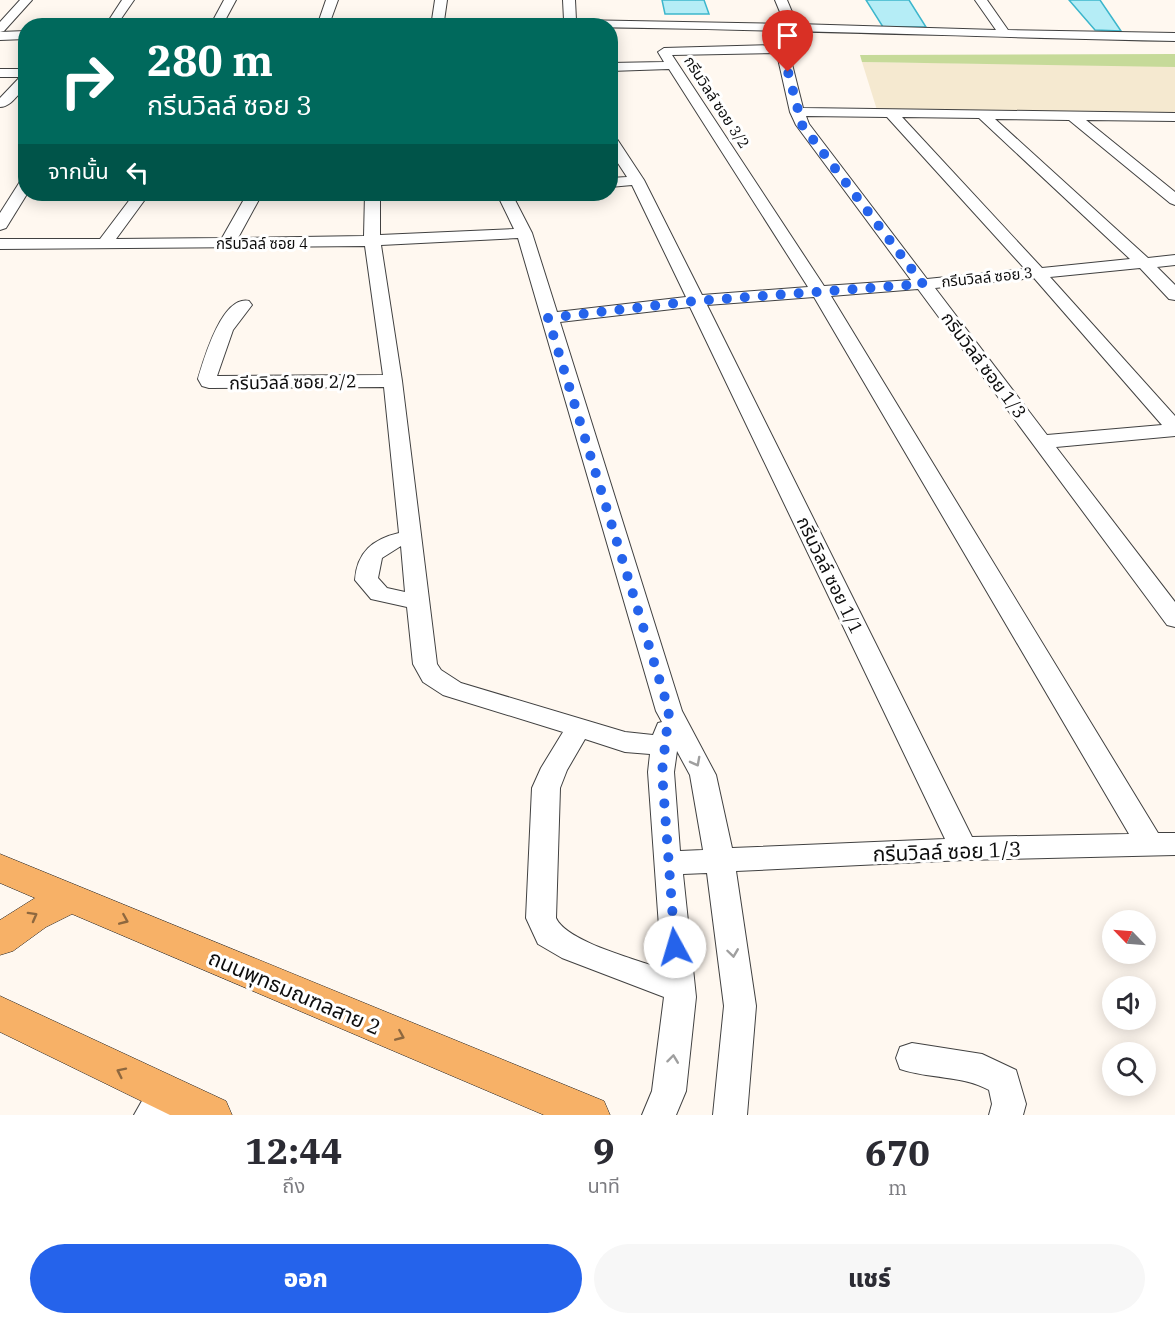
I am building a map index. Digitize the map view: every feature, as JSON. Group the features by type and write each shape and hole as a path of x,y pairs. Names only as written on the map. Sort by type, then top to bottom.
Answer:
{"main road":[{"name":"ถนนพุทธมณฑลสาย 2","path":"0,868 590,1115"},
{"path":"0,940 33,916 69,898"},
{"path":"0,1012 157,1104 212,1115"}],"street":[{"path":"0,29 26,0"},
{"path":"116,18 128,0"},
{"path":"220,18 230,0"},
{"path":"327,18 332,0"},
{"path":"441,0 444,18"},
{"path":"569,0 570,18"},
{"path":"781,0 793,28"},
{"path":"981,0 1006,35"},
{"path":"618,23 717,24 1006,35 1175,37"},
{"path":"0,36 18,35"},
{"name":"กรีนวิลล์ ซอย 3/2","path":"923,284 802,125 781,51 664,52 819,291 1163,845"},
{"path":"618,67 674,65"},
{"path":"0,73 18,73"},
{"path":"1,104 18,86"},
{"path":"1,104 18,105"},
{"path":"797,112 1175,117"},
{"path":"892,115 1036,271 1175,429"},
{"path":"984,116 1143,262 1175,295"},
{"path":"1073,116 1175,200"},
{"name":"กรีนวิลล์ ซอย 1/1","path":"618,151 637,180 964,849"},
{"path":"618,182 637,180"},
{"path":"1153,181 1175,180"},
{"path":"0,225 18,196"},
{"path":"104,244 136,201"},
{"path":"228,243 250,201"},
{"path":"372,201 372,241 393,381 425,664 432,676 452,689 625,742 665,746"},
{"path":"509,201 524,233 669,711 703,775 720,862 741,1006 734,1114"},
{"name":"กรีนวิลล์ ซอย 4","path":"0,244 372,241 524,233"},
{"name":"กรีนวิลล์ ซอย 3","path":"548,318 695,301 923,284 1036,271 1175,260"},
{"name":"กรีนวิลล์ ซอย 1/3","path":"923,284 1175,618"},
{"name":"กรีนวิลล์ ซอย 2/2","path":"243,305 224,328 207,379 209,382 393,381"},
{"path":"1041,442 1175,429"},
{"path":"412,537 393,541 377,549 365,568 366,580 379,594 419,602"},
{"path":"658,1115 669,1091 680,989 667,863 662,772 669,711"},
{"path":"578,729 554,768 546,788 541,918 549,935 573,949 680,989"},
{"name":"กรีนวิลล์ ซอย 1/3","path":"667,863 964,849 1163,845"},
{"path":"912,1058 982,1070 1004,1082 1009,1104 1006,1115"}],"shaded area":[{"path":"862,62 1172,66 1175,67 1175,114 877,110"}],"green space":[{"path":"1175,54 1175,67 862,62 860,55"}],"water":[{"path":"662,0 704,0 709,14 665,14"},
{"path":"866,0 909,0 926,27 883,27"},
{"path":"1069,0 1100,0 1121,31 1095,30"}],"route":[{"path":"675,947 662,772 669,711 548,318 695,301 923,284 802,125 788,72"}]}
